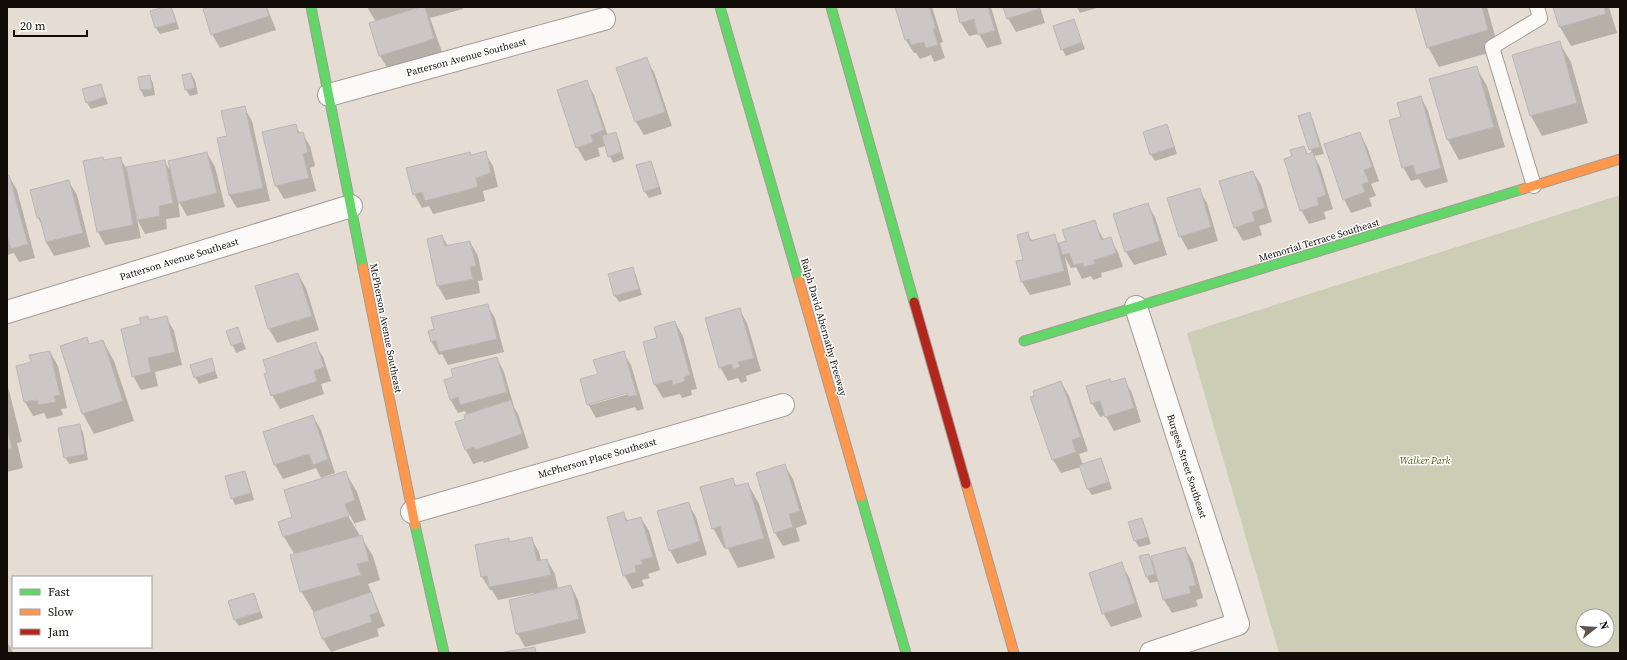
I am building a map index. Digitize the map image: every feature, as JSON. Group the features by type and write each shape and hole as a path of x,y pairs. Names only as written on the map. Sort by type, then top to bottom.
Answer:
{"main road":[{"name":"McPherson Avenue Southeast","path":"311,7 412,512 444,653"},
{"name":"Ralph David Abernathy Freeway","path":"720,7 906,653"},
{"path":"831,7 1014,653"},
{"name":"Memorial Terrace Southeast","path":"1024,341 1620,159"}],"street":[{"name":"Patterson Avenue Southeast","path":"329,95 604,20"},
{"name":"Patterson Avenue Southeast","path":"7,312 351,206"},
{"name":"Burgess Street Southeast","path":"1136,307 1238,624 1151,653"},
{"name":"McPherson Place Southeast","path":"412,512 783,405"}],"lane":[{"path":"1534,186 1492,47 1540,18 1537,7"}],"green space":[{"name":"Walker Park","path":"1620,195 1620,653 1279,653 1187,333"}],"building":[{"path":"164,7 171,7 176,22 155,28 150,11"},
{"path":"209,7 266,7 269,16 211,35 203,9"},
{"path":"420,7 425,7 434,39 379,56 369,23"},
{"path":"895,7 929,7 936,28 933,29 938,45 926,48 924,42 911,45 909,39 905,40"},
{"path":"956,7 988,7 995,31 978,35 974,19 960,23"},
{"path":"1003,7 1037,7 1038,9 1007,19"},
{"path":"1415,7 1482,7 1488,30 1427,48"},
{"path":"1553,7 1604,7 1606,14 1559,27"},
{"path":"1074,19 1082,42 1061,50 1053,26"},
{"path":"1560,41 1577,103 1530,116 1512,55"},
{"path":"647,57 665,112 635,122 616,68"},
{"path":"1477,66 1494,127 1447,140 1429,79"},
{"path":"191,73 195,88 185,90 182,75"},
{"path":"150,75 152,89 140,90 138,77"},
{"path":"587,80 604,130 591,135 593,142 576,148 557,90"},
{"path":"101,84 105,97 86,103 82,89"},
{"path":"1421,96 1441,168 1416,175 1413,165 1402,168 1389,120 1401,117 1397,103"},
{"path":"245,106 263,188 229,195 217,138 227,136 221,111"},
{"path":"1310,112 1320,147 1309,150 1298,116"},
{"path":"296,124 298,133 303,132 308,152 303,154 309,178 275,186 262,132"},
{"path":"1167,124 1174,147 1150,155 1143,132"},
{"path":"616,132 621,152 608,157 602,136"},
{"path":"1360,132 1372,167 1364,170 1369,182 1362,184 1365,192 1343,200 1324,144"},
{"path":"1304,146 1307,154 1313,152 1326,195 1317,198 1319,205 1300,211 1284,159 1292,156 1290,150"},
{"path":"486,151 491,173 476,178 478,187 425,201 422,192 413,195 406,168 470,152 471,155"},
{"path":"207,152 217,193 178,203 168,161"},
{"path":"103,157 104,160 121,157 133,225 97,232 83,161"},
{"path":"165,160 173,203 159,206 160,216 137,220 126,167"},
{"path":"651,161 659,187 644,192 636,165"},
{"path":"1253,171 1265,208 1252,212 1255,221 1234,228 1219,181"},
{"path":"9,175 28,244 11,249 8,239 7,240 7,176"},
{"path":"69,180 83,233 46,242 40,218 37,218 30,190"},
{"path":"1200,188 1211,227 1179,237 1167,198"},
{"path":"1148,203 1160,241 1125,252 1113,214"},
{"path":"1095,220 1101,240 1111,237 1116,253 1094,260 1095,264 1084,267 1083,263 1074,265 1069,253 1062,255 1059,243 1066,241 1062,230"},
{"path":"1028,232 1030,241 1055,234 1064,271 1021,282 1016,261 1023,260 1017,235"},
{"path":"442,235 445,246 470,241 476,266 470,267 473,279 437,286 427,239"},
{"path":"633,267 639,289 614,296 608,274"},
{"path":"298,273 312,316 268,329 255,286"},
{"path":"488,304 497,339 439,352 436,340 431,342 428,331 434,329 431,317"},
{"path":"740,308 754,358 738,362 740,367 733,369 731,364 719,368 705,318"},
{"path":"148,316 149,320 167,316 175,352 148,358 151,372 132,377 121,329 141,324 139,318"},
{"path":"675,321 690,375 684,377 685,381 673,385 672,380 654,385 643,342 657,338 654,327"},
{"path":"238,327 243,342 231,346 226,331"},
{"path":"87,337 89,344 103,340 123,401 82,414 60,346"},
{"path":"316,342 324,367 314,371 317,381 271,396 264,374 267,373 263,360"},
{"path":"50,351 60,395 54,396 56,402 38,405 37,400 24,402 16,366 31,362 29,355"},
{"path":"624,351 637,395 628,397 627,393 587,405 580,379 598,374 593,360"},
{"path":"497,357 507,392 460,405 458,397 450,400 444,380 453,377 451,369"},
{"path":"212,358 215,371 194,378 190,365"},
{"path":"1125,378 1134,408 1105,417 1100,401 1091,404 1086,386 1110,379 1111,382"},
{"path":"1061,381 1081,437 1072,440 1076,452 1052,460 1030,397 1034,396 1033,391"},
{"path":"511,400 522,434 475,450 474,447 465,450 455,422 465,419 464,415"},
{"path":"313,415 328,459 313,465 309,454 274,465 263,432"},
{"path":"80,424 85,454 64,458 58,428"},
{"path":"7,428 12,448 7,449"},
{"path":"1101,458 1109,482 1087,489 1079,465"},
{"path":"785,464 800,511 789,514 793,527 774,533 756,473"},
{"path":"245,471 251,493 231,499 225,476"},
{"path":"346,471 355,500 345,504 349,516 283,537 278,522 292,517 284,490"},
{"path":"733,478 735,486 748,483 764,538 726,549 720,526 712,529 700,487"},
{"path":"689,502 700,541 669,551 657,511"},
{"path":"624,512 626,521 641,517 653,557 641,560 643,564 635,566 636,572 623,576 607,517"},
{"path":"1142,518 1148,537 1134,541 1128,522"},
{"path":"362,535 369,561 357,564 361,575 300,592 290,555"},
{"path":"532,537 537,561 547,559 551,575 489,587 487,576 481,577 475,545 509,538 509,542"},
{"path":"1185,547 1196,585 1189,587 1191,593 1163,600 1151,556"},
{"path":"1149,554 1155,574 1146,577 1139,556"},
{"path":"1122,562 1135,603 1102,614 1089,573"},
{"path":"571,585 579,619 516,634 509,600"},
{"path":"371,592 378,612 370,615 372,622 322,639 313,612"},
{"path":"254,593 260,612 234,620 228,601"},
{"path":"535,647 536,653 504,653 504,652"}],"traffic: fast":[{"path":"311,7 363,268"},
{"path":"720,7 799,281"},
{"path":"831,7 914,302"},
{"path":"1024,341 1523,189"},
{"path":"861,497 906,653"},
{"path":"415,525 444,653"}],"traffic: slow":[{"path":"1523,189 1620,159"},
{"path":"363,268 415,525"},
{"path":"799,281 861,497"},
{"path":"966,484 1014,653"}],"traffic: jam":[{"path":"914,302 966,484"}]}
